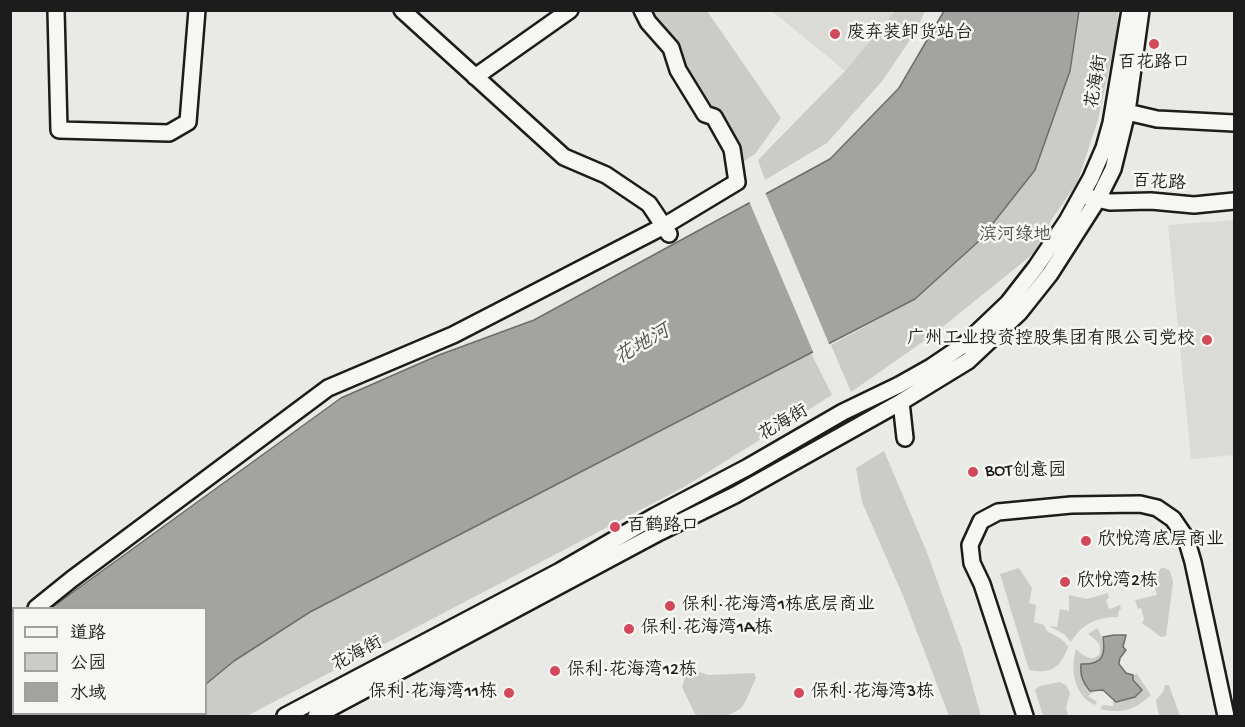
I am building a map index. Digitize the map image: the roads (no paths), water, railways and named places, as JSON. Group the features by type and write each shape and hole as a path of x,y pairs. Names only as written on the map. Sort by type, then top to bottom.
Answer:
{"street":[{"path":"56,10 58,130 169,133 188,122 197,10"},
{"path":"402,10 564,157 606,175 649,204 666,230"},
{"path":"475,77 570,10"},
{"path":"38,607 72,579 328,388 453,335 666,230 737,182 732,148 714,117 705,114 678,70 671,48 648,22 642,10"},
{"name":"花海街","path":"316,717 660,532 735,495 901,402 968,361 1019,313 1050,274 1090,197 1111,123 1130,10"},
{"name":"花海街","path":"285,717 560,571 843,412 900,385 965,344 1008,303 1113,169 1127,112 1141,10"},
{"path":"1127,112 1157,119 1234,123"},
{"name":"百花路","path":"1090,197 1110,202 1151,201 1194,205 1234,201"},
{"path":"901,402 905,438"},
{"path":"1026,717 982,584 972,563 970,544 981,521 998,513 1071,505 1140,504 1157,508 1173,519 1186,538 1226,717"}],"water":[{"name":"花地河","path":"944,11 1079,11 1070,71 1035,170 979,241 915,299 310,612 234,661 207,683 207,607 52,607 341,398 439,355 534,320 830,159 899,88"},
{"path":"1126,635 1123,647 1126,650 1119,664 1126,673 1133,675 1133,680 1142,690 1135,697 1116,702 1103,690 1090,691 1082,679 1081,668 1081,664 1094,663 1101,658 1104,649 1103,637"},
{"path":"12,641 12,715 167,715 11,716 10,644"}],"place":[{"name":"废弃装卸货站台","path":"835,34"},
{"name":"百花路口","path":"1154,44"},
{"name":"广州工业投资控股集团有限公司党校","path":"1207,340"},
{"name":"BOT创意园","path":"973,472"},
{"name":"百鹤路口","path":"615,527"},
{"name":"欣悦湾底层商业","path":"1086,541"},
{"name":"欣悦湾2栋","path":"1065,582"},
{"name":"保利·花海湾1栋底层商业","path":"670,606"},
{"name":"保利·花海湾1A栋","path":"629,629"},
{"name":"保利·花海湾12栋","path":"555,671"},
{"name":"保利·花海湾11栋","path":"509,693"},
{"name":"保利·花海湾3栋","path":"799,693"}],"park label":[{"name":"滨河绿地","path":"1015,236"}]}
